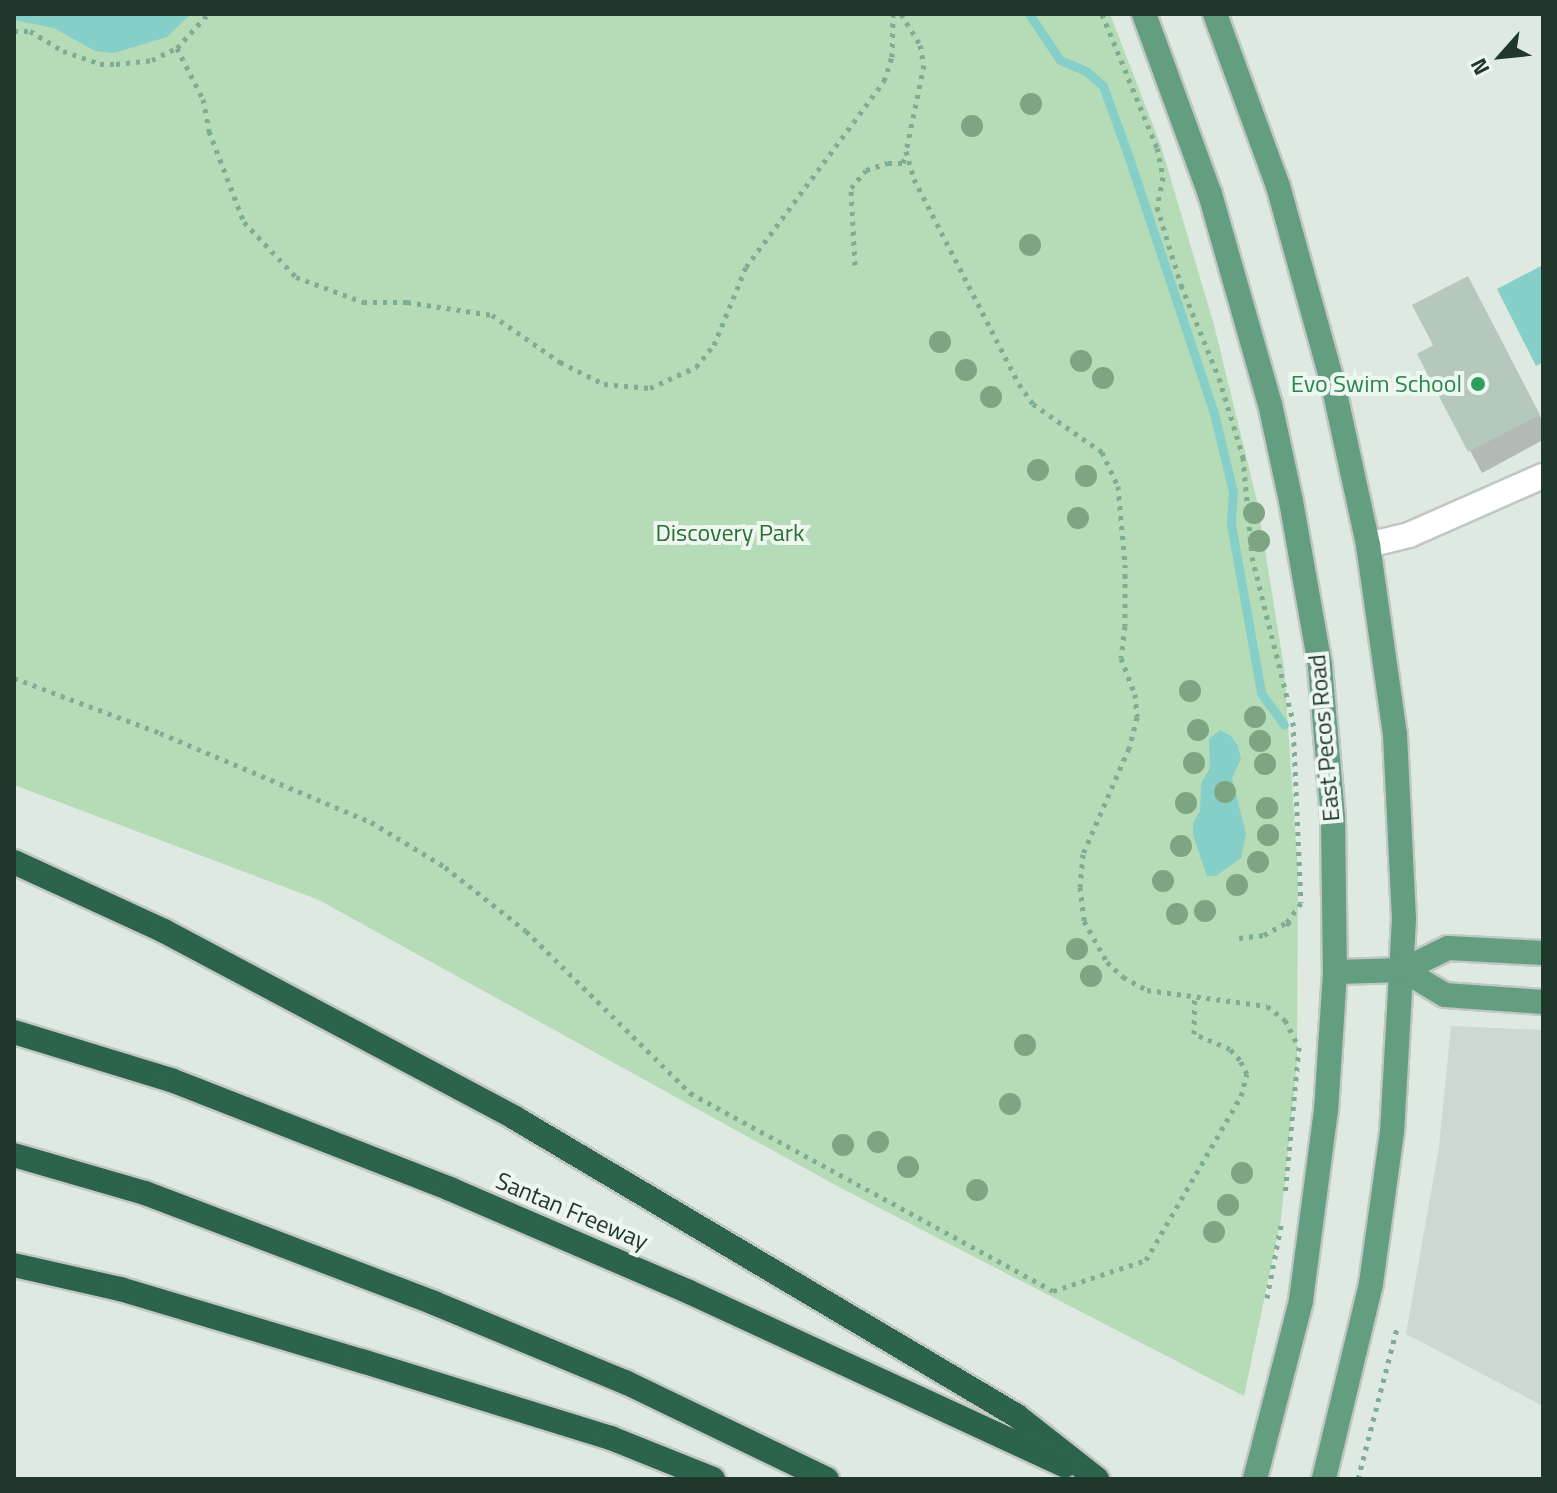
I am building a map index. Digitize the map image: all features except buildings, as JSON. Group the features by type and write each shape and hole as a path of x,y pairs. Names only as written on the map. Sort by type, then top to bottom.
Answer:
{"highway":[{"path":"14,862 164,931 515,1118 1017,1416 1095,1479"},
{"name":"Santan Freeway","path":"14,1032 171,1080 450,1189 689,1292 1095,1479"},
{"path":"14,1155 145,1193 434,1303 625,1382 827,1479"},
{"path":"14,1265 120,1289 406,1375 611,1438 713,1479"}],"main road":[{"name":"East Pecos Road","path":"1144,14 1215,209 1246,313 1291,501 1321,681 1333,817 1335,972 1326,1110 1303,1288 1255,1479"},
{"path":"1215,14 1278,186 1313,305 1368,545 1395,735 1403,970 1392,1132 1371,1284 1334,1448 1324,1479"},
{"path":"1335,972 1403,970 1448,948 1543,953"},
{"path":"1403,970 1445,995 1543,1002"}],"street":[{"path":"1368,545 1434,525 1543,476"}],"path":[{"path":"14,31 30,31 63,51 100,64 152,60 177,48 208,14"},
{"path":"177,48 203,99 209,131 244,222 269,253 296,277 363,302 407,302 492,315 560,362 604,384 650,388 696,367 714,345 746,267 884,81 892,57 893,14"},
{"path":"855,265 851,188 866,170 888,163 903,163 924,65 920,45 901,14"},
{"path":"1102,14 1157,148 1163,177 1157,207 1181,285 1219,378 1243,457 1252,557 1293,722 1301,903 1289,924 1264,935 1239,938"},
{"path":"906,151 914,179 1019,384 1033,404 1102,452 1118,486 1125,564 1121,658 1135,694 1137,717 1129,748 1083,854 1080,887 1084,921 1107,962 1123,977 1147,990 1267,1006 1288,1018 1299,1047 1285,1200"},
{"path":"14,678 160,733 371,822 445,867 526,931 690,1093 1053,1291 1146,1260 1241,1096 1247,1074 1240,1060 1230,1049 1194,1034 1195,995"},
{"path":"1267,1298 1283,1216"},
{"path":"1358,1479 1397,1328"}],"shaded area":[{"path":"1451,1026 1543,1030 1543,1406 1406,1334 1439,1147"}],"green space":[{"name":"Discovery Park","path":"14,14 1110,14 1161,146 1214,325 1257,501 1284,667 1298,872 1297,1063 1281,1219 1244,1396 837,1186 319,900 14,785"}],"water":[{"path":"14,14 191,14 167,37 114,53 95,51 54,28 14,20"},
{"path":"1543,265 1543,362 1536,366 1497,289"},
{"path":"1220,730 1231,736 1238,746 1241,759 1232,778 1246,834 1241,858 1216,876 1207,876 1193,835 1193,823 1200,811 1201,783 1210,768 1209,739"}],"waterway":[{"path":"1029,14 1060,60 1086,71 1103,86 1128,155 1214,413 1233,492 1231,524 1261,693 1284,725"}],"place":[{"name":"Evo Swim School","path":"1478,384"}]}
